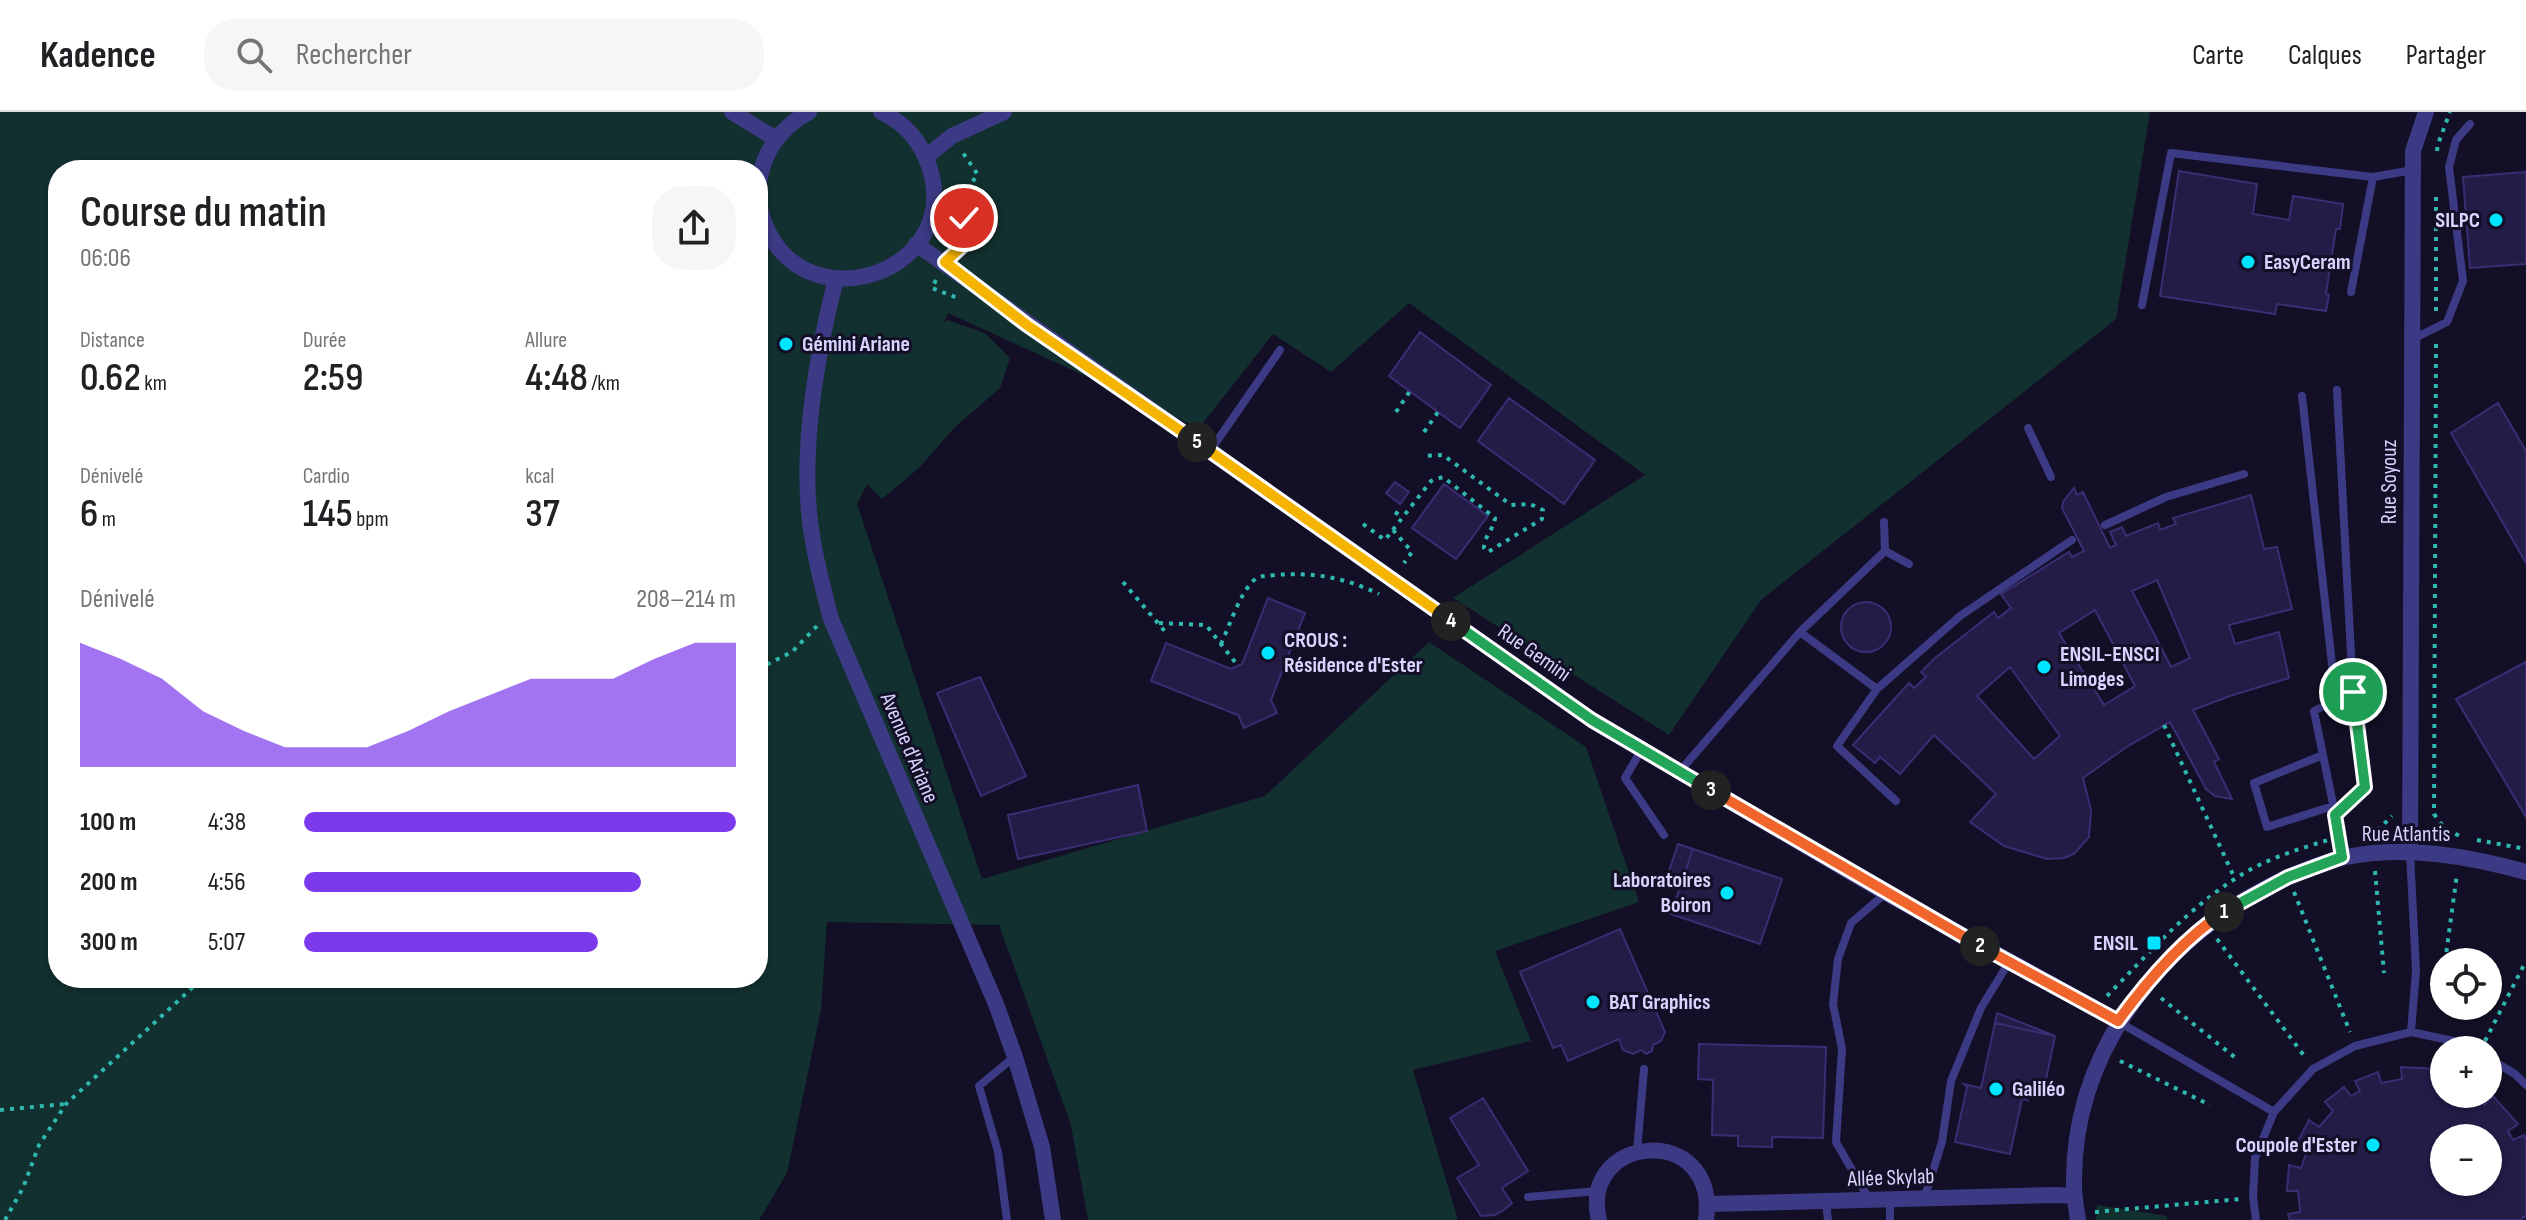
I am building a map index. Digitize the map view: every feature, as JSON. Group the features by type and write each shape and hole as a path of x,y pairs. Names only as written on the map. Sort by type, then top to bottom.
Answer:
{"street":[{"path":"732,112 776,139"},
{"path":"764,160 786,127 809,112"},
{"path":"768,232 782,253 807,271 836,279 866,277 881,272 894,265 916,244 930,217 933,202 931,172 926,157 910,132 881,112"},
{"path":"926,157 952,136 1004,112"},
{"name":"Rue Soyouz","path":"2410,854 2413,151 2426,112"},
{"name":"Rue Gemini","path":"916,244 1592,720 1886,893 2118,1021"},
{"name":"Avenue d'Ariane","path":"836,279 827,313 810,427 809,510 818,567 831,619 996,1004 1042,1147 1053,1220"},
{"name":"Rue Atlantis","path":"2078,1220 2074,1178 2079,1123 2100,1057 2118,1021 2144,986 2205,925 2245,899 2288,877 2342,857 2372,853 2458,855 2526,872"},
{"name":"Allée Skylab","path":"1637,1151 1662,1150 1686,1160 1705,1187 1707,1212 1826,1202 2075,1196"},
{"path":"1599,1220 1596,1209 1598,1191 1606,1173 1620,1159 1637,1151"}],"lane":[{"path":"2412,340 2447,322 2463,281 2449,167 2456,140 2470,124"},
{"path":"2142,305 2171,153 2373,177 2413,170"},
{"path":"2351,292 2373,177"},
{"path":"1210,451 1280,350"},
{"path":"2323,755 2254,783 2267,827 2334,810 2365,787 2353,692 2337,390"},
{"path":"2302,396 2336,700"},
{"path":"2028,428 2051,477"},
{"path":"2105,525 2166,497 2244,474"},
{"path":"1680,772 1800,632 1885,551 1884,522"},
{"path":"1896,801 1837,746 1877,689 1960,616 2072,540"},
{"path":"1885,551 1909,564"},
{"path":"1800,632 1877,689"},
{"path":"2342,857 2314,711 2353,692"},
{"path":"1642,749 1625,778 1664,835"},
{"path":"2410,854 2416,970 2411,1032"},
{"path":"1870,1201 1836,1142 1842,1049 1833,1004 1838,959 1851,923 1886,893"},
{"path":"1924,1200 1942,1142 1951,1081 1981,1008 2009,962"},
{"path":"2118,1021 2274,1112"},
{"path":"2256,1220 2253,1197 2255,1158 2274,1112 2313,1069 2355,1046 2411,1032 2430,1036"},
{"path":"1007,1220 998,1152 979,1086 1015,1057"},
{"path":"2502,1066 2526,1085"},
{"path":"1637,1151 1644,1069"},
{"path":"1528,1197 1598,1191"},
{"path":"1890,1201 1890,1220"},
{"path":"1826,1202 1828,1220"}],"path":[{"path":"2437,159 2438,144 2450,112"},
{"path":"932,288 945,262 973,236 964,218 962,201 966,187 978,175 952,136"},
{"path":"2436,189 2434,814 2445,829 2462,837"},
{"path":"1396,412 1410,391"},
{"path":"1424,432 1438,412"},
{"path":"1363,524 1385,540 1431,481 1443,477 1495,518 1495,525 1484,542 1488,552 1542,519 1543,510 1530,504 1511,505 1443,455 1425,456"},
{"path":"1395,512 1402,517"},
{"path":"1393,530 1412,552 1404,563"},
{"path":"1221,644 1250,584 1259,576 1322,574 1354,582 1381,595"},
{"path":"1123,582 1168,635"},
{"path":"768,664 792,652 813,628 831,619"},
{"path":"1159,623 1206,625 1235,662"},
{"path":"2164,725 2235,879"},
{"path":"2372,853 2384,973"},
{"path":"2447,948 2458,855"},
{"path":"2288,877 2355,1046"},
{"path":"2205,925 2238,965 2313,1069"},
{"path":"2485,1036 2526,961"},
{"path":"5,1220 23,1188 39,1145 66,1104 192,988"},
{"path":"2159,996 2237,1059"},
{"path":"2120,1061 2210,1105"},
{"path":"0,1110 66,1104"},
{"path":"2095,1212 2253,1197"}],"green space":[{"path":"0,112 2150,112 2116,319 1761,600 1669,735 1453,598 1645,475 1409,303 1331,372 1273,334 1199,428 948,313 944,322 947,320 985,333 1010,358 1000,388 954,428 920,467 882,499 867,484 857,504 982,879 1265,796 1429,642 1586,747 1639,902 1495,951 1531,1041 1413,1070 1458,1220 1088,1220 1071,1125 999,925 827,922 821,1010 787,1173 759,1220 0,1220"},
{"path":"2097,1205 2167,1216 2167,1220 2096,1220"}],"building":[{"name":"EasyCeram","path":"2179,171 2257,184 2253,214 2289,220 2293,196 2343,204 2340,229 2336,229 2326,311 2277,304 2275,314 2160,296"},
{"name":"SILPC","path":"2526,172 2526,264 2470,268 2463,177"},
{"path":"1420,332 1491,385 1460,428 1389,376"},
{"path":"1509,398 1595,460 1564,504 1478,441"},
{"path":"2498,403 2526,451 2526,563 2451,433"},
{"path":"1395,482 1409,492 1400,504 1386,493"},
{"path":"1444,484 1488,516 1456,559 1412,528"},
{"path":"2074,488 2077,495 2083,492 2110,548 2116,545 2110,532 2122,527 2126,536 2158,523 2160,530 2176,524 2173,518 2251,495 2264,549 2277,547 2292,609 2229,625 2235,644 2279,632 2289,678 2193,710 2219,759 2214,762 2232,799 2215,796 2206,789 2170,722 2125,748 2083,778 2091,810 2089,837 2074,854 2047,859 2004,846 1970,822 1996,794 1934,735 1900,774 1880,757 1875,763 1853,745 1909,683 1914,688 1926,677 1921,672 1935,658 1994,612 1998,618 2011,608 2001,594 2069,552 2072,557 2084,551 2062,508","holes":["2157,580 2190,658 2171,667 2132,591","2095,610 2135,686 2104,705 2059,633","2010,667 2060,736 2034,759 1977,696"]},
{"name":"CROUS : Résidence d'Ester","path":"1268,598 1305,613 1271,700 1277,713 1244,728 1238,715 1151,681 1166,643 1231,669 1242,664"},
{"path":"1866,602 1884,609 1891,627 1884,645 1866,652 1848,645 1841,627 1848,609"},
{"path":"2526,662 2526,817 2456,699"},
{"path":"980,677 1026,776 981,796 937,693"},
{"path":"1138,785 1147,831 1018,859 1008,815"},
{"path":"1678,844 1693,849 1683,879 1668,874"},
{"name":"Laboratoires Boiron","path":"1693,849 1782,879 1760,944 1671,914"},
{"name":"BAT Graphics","path":"1620,929 1665,1032 1661,1041 1646,1054 1641,1050 1633,1054 1623,1050 1619,1039 1568,1061 1561,1045 1553,1048 1520,972"},
{"path":"1997,1013 2055,1036 1995,1023"},
{"name":"Galiléo","path":"1995,1023 2055,1036 2044,1089 2026,1085 2024,1097 2027,1100 2022,1099 2010,1154 1955,1142 1967,1087 1964,1084 1981,1088"},
{"path":"1699,1044 1826,1047 1823,1138 1772,1137 1772,1147 1738,1146 1738,1136 1712,1135 1713,1080 1698,1079"},
{"name":"Coupole d'Ester","path":"2401,1067 2430,1069 2430,1108 2502,1106 2518,1124 2508,1131 2513,1140 2524,1135 2526,1141 2526,1217 2522,1220 2290,1220 2288,1214 2300,1212 2298,1191 2287,1191 2289,1165 2301,1168 2308,1148 2297,1143 2309,1120 2319,1127 2333,1111 2325,1102 2344,1087 2351,1096 2360,1091 2355,1081 2378,1072 2381,1083 2402,1079"},
{"path":"1483,1098 1528,1171 1502,1188 1512,1203 1495,1215 1481,1216 1457,1178 1479,1165 1450,1118"}],"place":[{"name":"SILPC","path":"2496,220"},
{"name":"EasyCeram","path":"2248,262"},
{"name":"Gémini Ariane","path":"786,344"},
{"name":"CROUS : Résidence d'Ester","path":"1268,653"},
{"name":"ENSIL-ENSCI Limoges","path":"2044,667"},
{"name":"Laboratoires Boiron","path":"1727,893"},
{"name":"ENSIL","path":"2154,943"},
{"name":"BAT Graphics","path":"1593,1002"},
{"name":"Galiléo","path":"1996,1089"},
{"name":"Coupole d'Ester","path":"2373,1145"}],"route":[{"path":"964,218 973,236 945,262 1027,325 1592,720 1886,893 2118,1021 2144,986 2205,925 2245,899 2288,877 2342,857 2335,815 2365,787 2353,692"}]}
